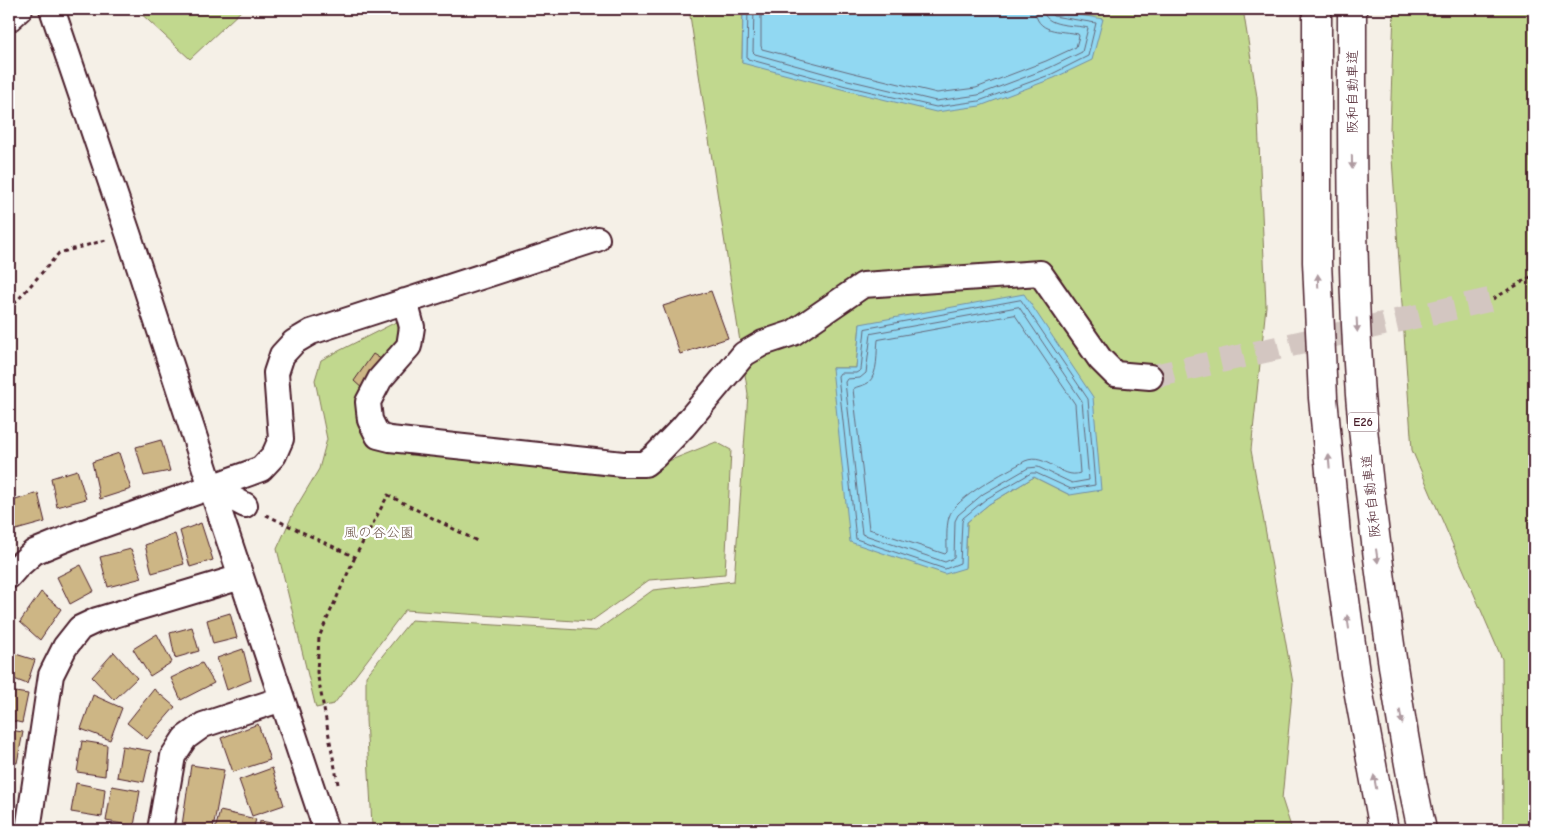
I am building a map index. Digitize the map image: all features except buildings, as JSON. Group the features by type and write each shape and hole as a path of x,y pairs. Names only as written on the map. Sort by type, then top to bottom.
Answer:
{"highway":[{"path":"1317,9 1317,262 1323,398 1336,534 1354,663 1384,830"},
{"name":"阪和自動車道","path":"1352,9 1354,255 1360,394 1374,533 1393,673 1422,830"}],"street":[{"path":"9,19 20,9"},
{"path":"52,9 326,830"},
{"path":"9,576 34,552 78,534 261,469 274,455 281,439 276,373 282,355 294,342 311,332 597,239"},
{"path":"405,301 412,327 409,346 380,379 368,402 370,420 378,436 390,440 623,464 645,464 655,456 683,427 744,354 763,343 793,333 863,285 1040,273 1100,358 1115,374 1150,377"},
{"path":"212,487 245,505"},
{"path":"28,830 51,674 65,647 80,628 97,620 241,577"},
{"path":"160,830 173,756 185,738 210,722 282,699"}],"path":[{"path":"9,310 59,254 128,233"},
{"path":"1493,299 1534,274"},
{"path":"340,793 317,672 319,637 355,558 388,495 478,541"},
{"path":"288,526 355,558"}],"green space":[{"path":"136,9 243,9 190,59"},
{"path":"689,9 743,9 742,63 1055,11 1046,9 1243,9 1257,97 1266,306 1251,450 1293,683 1282,799 1292,830 371,830 366,676 411,620 596,631 653,590 734,581 748,394","holes":["860,324 1070,495 1034,477 989,504 967,522 965,567 832,368 856,368"]},
{"path":"1394,9 1534,9 1534,830 1503,830 1502,659 1412,450 1390,129"},
{"name":"風の谷公園","path":"398,321 398,342 376,376 371,442 641,472 716,442 731,450 725,574 649,580 590,622 405,610 334,704 316,708 277,549 295,509 319,469 327,439 315,380 321,360"}],"water":[{"path":"743,9 1046,9 1103,19 1092,60 1054,78 980,106 936,112 742,63"},
{"path":"1024,294 1093,397 1101,490 1070,495 1034,477 989,504 967,522 965,568 945,574 850,542 832,368 856,368 860,324"}],"tunnel":[{"path":"1150,377 1493,299"}]}
